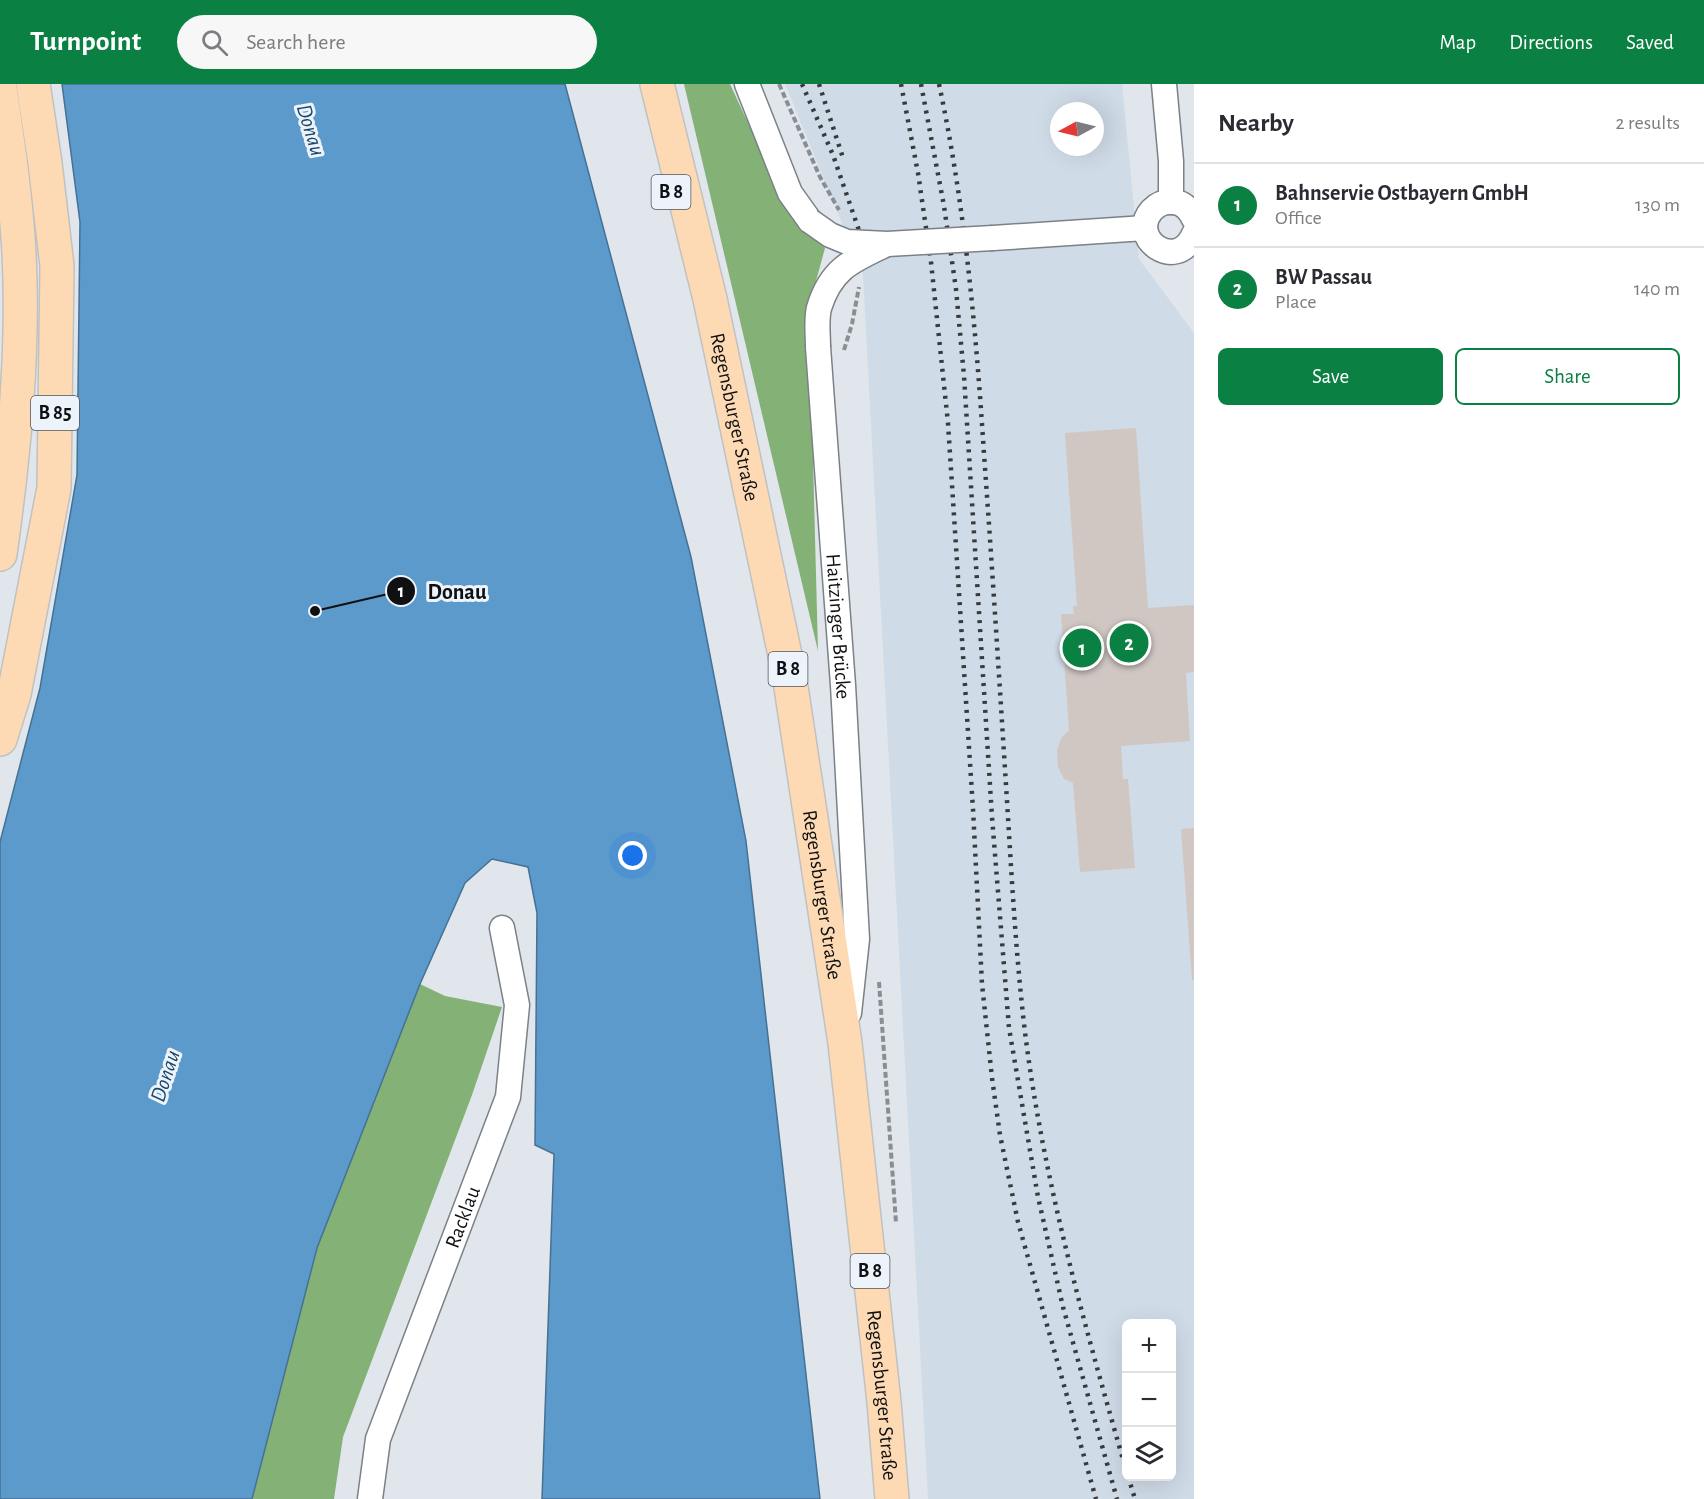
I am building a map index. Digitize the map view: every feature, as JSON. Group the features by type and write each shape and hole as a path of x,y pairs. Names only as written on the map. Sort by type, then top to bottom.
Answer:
{"main road":[{"name":"B 85","path":"0,739 14,694 54,488 57,266 33,84"},
{"name":"Regensburger Straße","path":"635,84 646,123 710,299"},
{"name":"Regensburger Straße","path":"657,84 710,299 789,674 845,1042 884,1402 892,1499"},
{"name":"B 85","path":"0,89 9,151 19,253 18,372 11,473 0,554"}],"street":[{"name":"Haitzinger Brücke","path":"747,84 790,193 810,221 830,235 847,242 887,244 1140,228"},
{"path":"1164,84 1171,161 1171,202"},
{"path":"1190,249 1175,251 1159,249 1140,228 1150,212 1156,207 1171,202 1186,207 1194,219"},
{"name":"Haitzinger Brücke","path":"845,1042 857,939 843,685 818,347 819,310 834,275 858,258 887,244"},
{"name":"Racklau","path":"370,1499 378,1439 508,1097 517,1005 502,928"}],"shaded area":[{"path":"785,84 1122,84 1139,259 1194,333 1194,1499 928,1499 863,274"}],"green space":[{"path":"684,84 730,84 786,205 825,248 809,307 818,651"},
{"path":"420,984 445,996 502,1007 472,1095 343,1437 334,1499 252,1499 317,1248"}],"water":[{"path":"62,84 565,84 691,557 746,841 820,1499 542,1499 554,1154 535,1145 537,913 528,867 492,859 465,883 420,984 317,1248 252,1499 0,1499 0,842 40,688 77,475 80,222"}],"building":[{"path":"1136,428 1148,608 1194,605 1194,672 1186,673 1190,741 1121,746 1123,779 1128,779 1135,868 1080,872 1073,783 1064,779 1058,767 1057,749 1062,737 1069,731 1061,614 1074,614 1073,606 1077,606 1065,433"},
{"path":"1194,828 1194,980 1192,980 1181,829"}],"railway":[{"path":"802,84 833,155 862,239"},
{"path":"819,84 843,158"},
{"path":"901,84 918,173 931,262 948,423 982,984 992,1078 1000,1135 1018,1222 1096,1499"},
{"path":"921,84 944,206 956,289 964,376 992,817 1009,1028 1038,1197 1063,1307 1117,1499"},
{"path":"939,84 963,222 973,315 1024,1024 1053,1193 1080,1304 1122,1456"},
{"path":"1130,1481 1135,1499"}],"place":[{"name":"Donau","path":"315,611"},
{"name":"BW Passau","path":"1129,643"},
{"name":"Bahnservie Ostbayern GmbH","path":"1082,648"}]}
